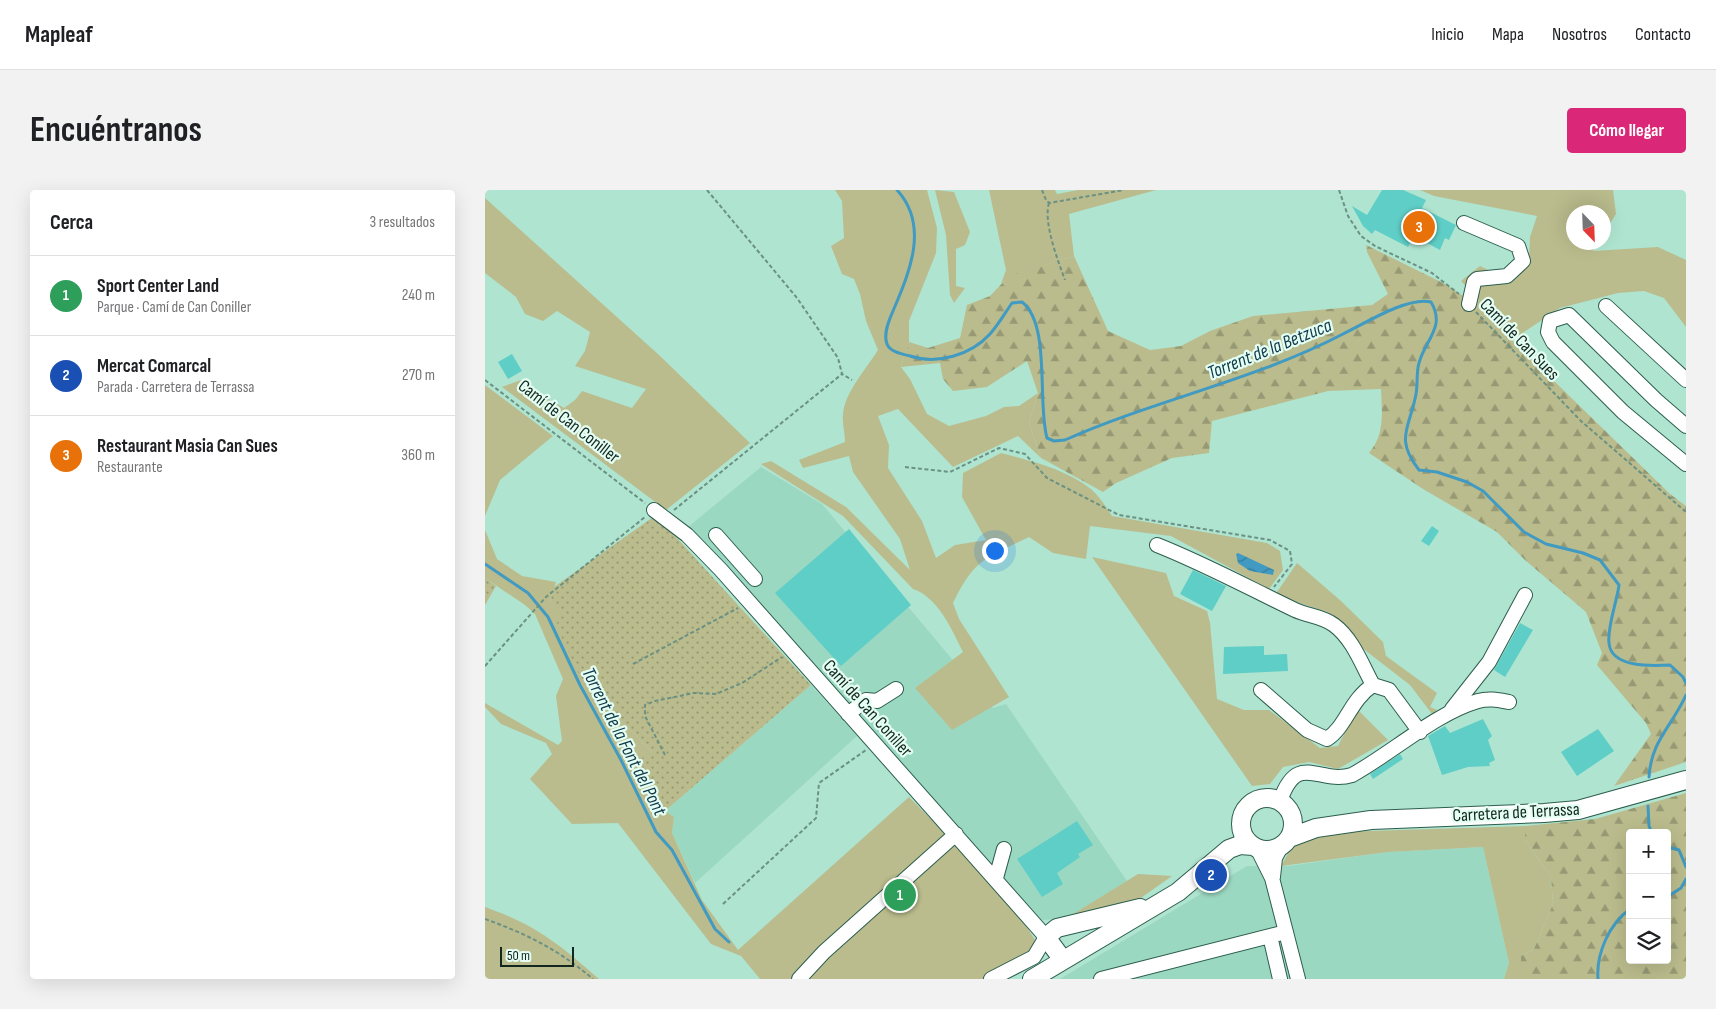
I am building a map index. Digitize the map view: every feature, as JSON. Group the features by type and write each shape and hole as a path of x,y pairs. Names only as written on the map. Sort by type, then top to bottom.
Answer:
{"main road":[{"name":"Carretera de Terrassa","path":"1286,842 1316,828 1371,820 1578,810 1686,782"},
{"path":"1032,979 1128,920 1178,892 1229,849 1240,846 1267,850 1286,842 1293,823 1284,805 1267,798 1257,800 1245,809 1241,822 1229,838 1212,854 1128,920"},
{"name":"Carretera de Terrassa","path":"1284,805 1306,820 1357,816 1371,820"},
{"path":"1241,822 1243,834 1255,847"},
{"path":"1063,960 1046,937 1062,926 1143,907"}],"street":[{"path":"1464,223 1518,246 1523,261 1507,276 1477,279 1474,282 1469,304"},
{"path":"1606,306 1686,380"},
{"path":"1686,426 1656,400 1569,315 1550,322 1548,332 1553,342 1623,412 1686,464"},
{"name":"Camí de Can Coniller","path":"659,514 687,536 719,568 996,878 1046,937"},
{"path":"716,535 755,579"},
{"path":"1157,545 1192,559 1297,611 1323,619 1335,626 1351,644 1373,685 1389,690 1420,732"},
{"path":"719,568 733,555"},
{"path":"1446,716 1489,662 1525,595"},
{"path":"1261,690 1307,730 1327,739 1334,735 1362,692 1373,685"},
{"path":"848,714 866,700 877,700 896,688"},
{"path":"1284,805 1288,783 1297,774 1312,771 1336,778 1352,775 1446,716 1480,701 1495,699 1509,702"},
{"path":"799,979 824,952 956,834"},
{"path":"1273,878 1275,858 1286,842"},
{"path":"1255,847 1273,878 1297,979"},
{"path":"996,878 1003,848"},
{"path":"1101,979 1286,932"},
{"path":"1270,936 1280,979"},
{"path":"991,979 1034,957 1046,937"}],"path":[{"path":"707,190 797,298 838,358 842,374 852,380"},
{"path":"1042,190 1049,203"},
{"path":"1049,203 1124,190"},
{"name":"Camí de Can Sues","path":"1339,190 1348,216 1361,236 1375,246 1443,280 1469,304 1581,421 1686,512"},
{"path":"1049,203 1047,211 1050,228 1065,280"},
{"path":"485,666 546,597 659,514 842,374"},
{"name":"Camí de Can Coniller","path":"485,380 659,514"},
{"path":"905,467 950,472 999,448 1025,454 1047,478 1119,515 1270,540 1290,552 1292,564 1268,596"},
{"path":"633,664 728,615 748,601"},
{"path":"665,754 645,716 645,705 655,701 694,693 716,694 742,683 792,651"},
{"path":"723,904 817,818 819,783 875,744"},
{"path":"485,918 541,941 572,961 593,979"}],"shaded area":[{"path":"761,467 822,504 993,708 1006,704 1127,881 1065,919 1040,920 688,527"},
{"path":"811,685 857,736 695,883 672,833 674,817 665,811"},
{"path":"1483,847 1509,963 1504,979 1060,979 1247,866 1288,866 1388,852"}],"green space":[{"path":"835,190 927,190 937,228 936,253 909,321 909,342 901,367 910,379 927,414 949,426 986,416 1004,407 1019,406 1038,393 1029,423 1041,458 1018,436 953,467 898,409 878,416 889,445 888,468 922,521 936,558 955,545 986,540 962,497 963,473 1001,453 1048,466 1071,476 1091,489 1112,516 1267,543 1280,551 1283,570 1269,589 1171,536 1090,526 1086,559 1053,553 1029,537 983,561 968,577 953,603 959,619 1009,697 952,730 915,688 963,652 943,615 930,599 913,589 843,516 761,464 771,461 846,507 910,570 900,539 853,472 849,456 803,468 799,460 845,442 843,418 847,398 878,350 866,321 860,294 854,279 842,274 831,246 844,238 842,201"},
{"path":"935,190 954,192 970,232 965,245 956,249 956,286 965,288 954,303 950,295 946,235"},
{"path":"989,190 1055,190 1057,194 1078,190 1156,190 1069,214 1074,256 1010,276 1001,284 1006,270"},
{"path":"1420,190 1613,190 1616,214 1611,222 1611,205 1566,205 1566,250 1593,251 1658,247 1686,260 1686,327 1664,298 1644,291 1618,293 1560,308 1512,340 1505,328 1461,281 1480,266 1509,280 1529,261 1530,237 1537,216 1434,196"},
{"path":"485,198 659,355 750,443 666,510 502,387 521,380 529,388 564,408 575,400 582,391 632,408 646,389 575,366 585,351 590,332 557,311 543,321 525,314 516,297 485,273"},
{"path":"1366,245 1445,284 1474,303 1479,300 1505,328 1512,340 1670,494 1686,506 1686,762 1614,786 1651,734 1646,723 1597,665 1602,653 1586,612 1525,560 1497,532 1423,489 1369,453 1378,439 1380,431 1382,415 1381,389 1328,391 1212,421 1209,453 1172,458 1116,483 1103,492 1041,458 1029,423 1038,393 1027,361 987,387 953,391 943,379 940,363 901,367 909,342 928,348 960,338 967,305 990,296 1009,276 1074,256 1108,331 1150,350 1181,346 1210,331 1253,316 1372,305 1388,294 1367,252"},
{"path":"485,385 553,436 500,480 485,516"},
{"path":"656,515 811,685 665,811 656,805 632,766 651,751 614,713 600,687 582,681 556,625 561,615 550,601 554,587"},
{"path":"485,530 497,559 522,576 556,582 550,601 562,615 614,713 651,751 633,766 656,805 674,817 672,833 702,900 738,950 909,797 983,872 1001,893 1032,935 1044,957 1003,979 760,979 741,956 711,944 618,823 572,824 530,779 552,754 546,743 501,724 485,707 485,703 558,745 562,741 556,696 563,679 535,614 485,578"},
{"path":"1092,557 1166,573 1174,596 1207,611 1210,623 1217,699 1244,710 1269,710 1320,748 1338,746 1357,709 1388,740 1338,769 1309,762 1283,767 1270,784 1252,786"},
{"path":"1297,563 1341,601 1383,642 1386,656 1437,693 1430,707 1437,710 1432,714 1410,685 1361,647 1341,621 1327,612 1275,595"},
{"path":"485,578 496,586 485,605"},
{"path":"1686,793 1686,979 1521,979 1521,956 1534,949 1553,904 1551,877 1525,840 1525,826 1595,819"},
{"path":"1525,826 1525,840 1551,877 1553,904 1534,949 1521,956 1521,979 1504,979 1509,963 1483,847 1388,852 1281,866 1290,850 1303,840 1338,832"},
{"path":"1138,874 1172,876 1138,900 1065,919"},
{"path":"485,907 533,928 559,946 599,979 485,979"}],"water":[{"path":"1238,553 1274,570 1273,575 1250,571 1238,563 1236,554"}],"building":[{"path":"1382,190 1403,190 1426,200 1422,208 1456,225 1449,240 1445,238 1440,250 1414,236 1408,247 1375,230 1372,234 1363,226 1352,206 1367,215"},
{"path":"512,354 522,371 508,379 498,362"},
{"path":"1432,526 1439,531 1429,546 1421,541"},
{"path":"849,529 911,605 841,666 775,593"},
{"path":"1193,570 1226,586 1212,611 1180,594"},
{"path":"1520,623 1533,630 1505,677 1494,670"},
{"path":"1264,646 1264,655 1287,654 1288,671 1223,674 1224,647"},
{"path":"1483,719 1492,736 1488,740 1495,760 1489,763 1490,766 1468,767 1442,775 1428,736 1445,726 1450,733"},
{"path":"1598,729 1614,751 1577,776 1561,752"},
{"path":"1400,754 1403,759 1373,779 1370,774"},
{"path":"1077,821 1093,845 1078,854 1080,857 1057,873 1063,884 1042,897 1017,859"}],"waterway":[{"name":"Torrent de la Betzuca","path":"897,190 907,204 913,219 913,250 905,281 887,327 887,344 897,352 920,358 942,359 963,353 973,348 993,330 1012,303 1022,302 1031,313 1037,328 1042,365 1044,423 1047,438 1054,441 1065,440 1134,413 1275,364 1399,307 1421,301 1431,302 1435,311 1435,326 1419,363 1416,394 1406,433 1405,441 1411,459 1419,470 1437,472 1467,482 1483,491 1524,532 1546,544 1583,553 1600,560 1619,585 1609,630 1611,651 1617,657 1633,664 1670,665 1683,677 1686,683"},
{"name":"Torrent de la Font del Pont","path":"485,564 528,593 548,617 580,685 621,760 656,832 672,850 715,929 729,942"},
{"name":"Torrent de la Betzuca","path":"1649,777 1658,743 1686,695"},
{"name":"Torrent de la Betzuca","path":"1648,806 1650,829"},
{"name":"Torrent de la Betzuca","path":"1671,848 1679,850 1686,867"},
{"name":"Torrent de la Betzuca","path":"1671,894 1681,888 1686,879"},
{"name":"Torrent de la Betzuca","path":"1598,979 1599,960 1605,940 1616,923 1626,912"}],"place":[{"name":"Restaurant Masia Can Sues","path":"1419,227"},
{"name":"Mercat Comarcal","path":"1211,875"},
{"name":"Sport Center Land","path":"900,895"}]}
